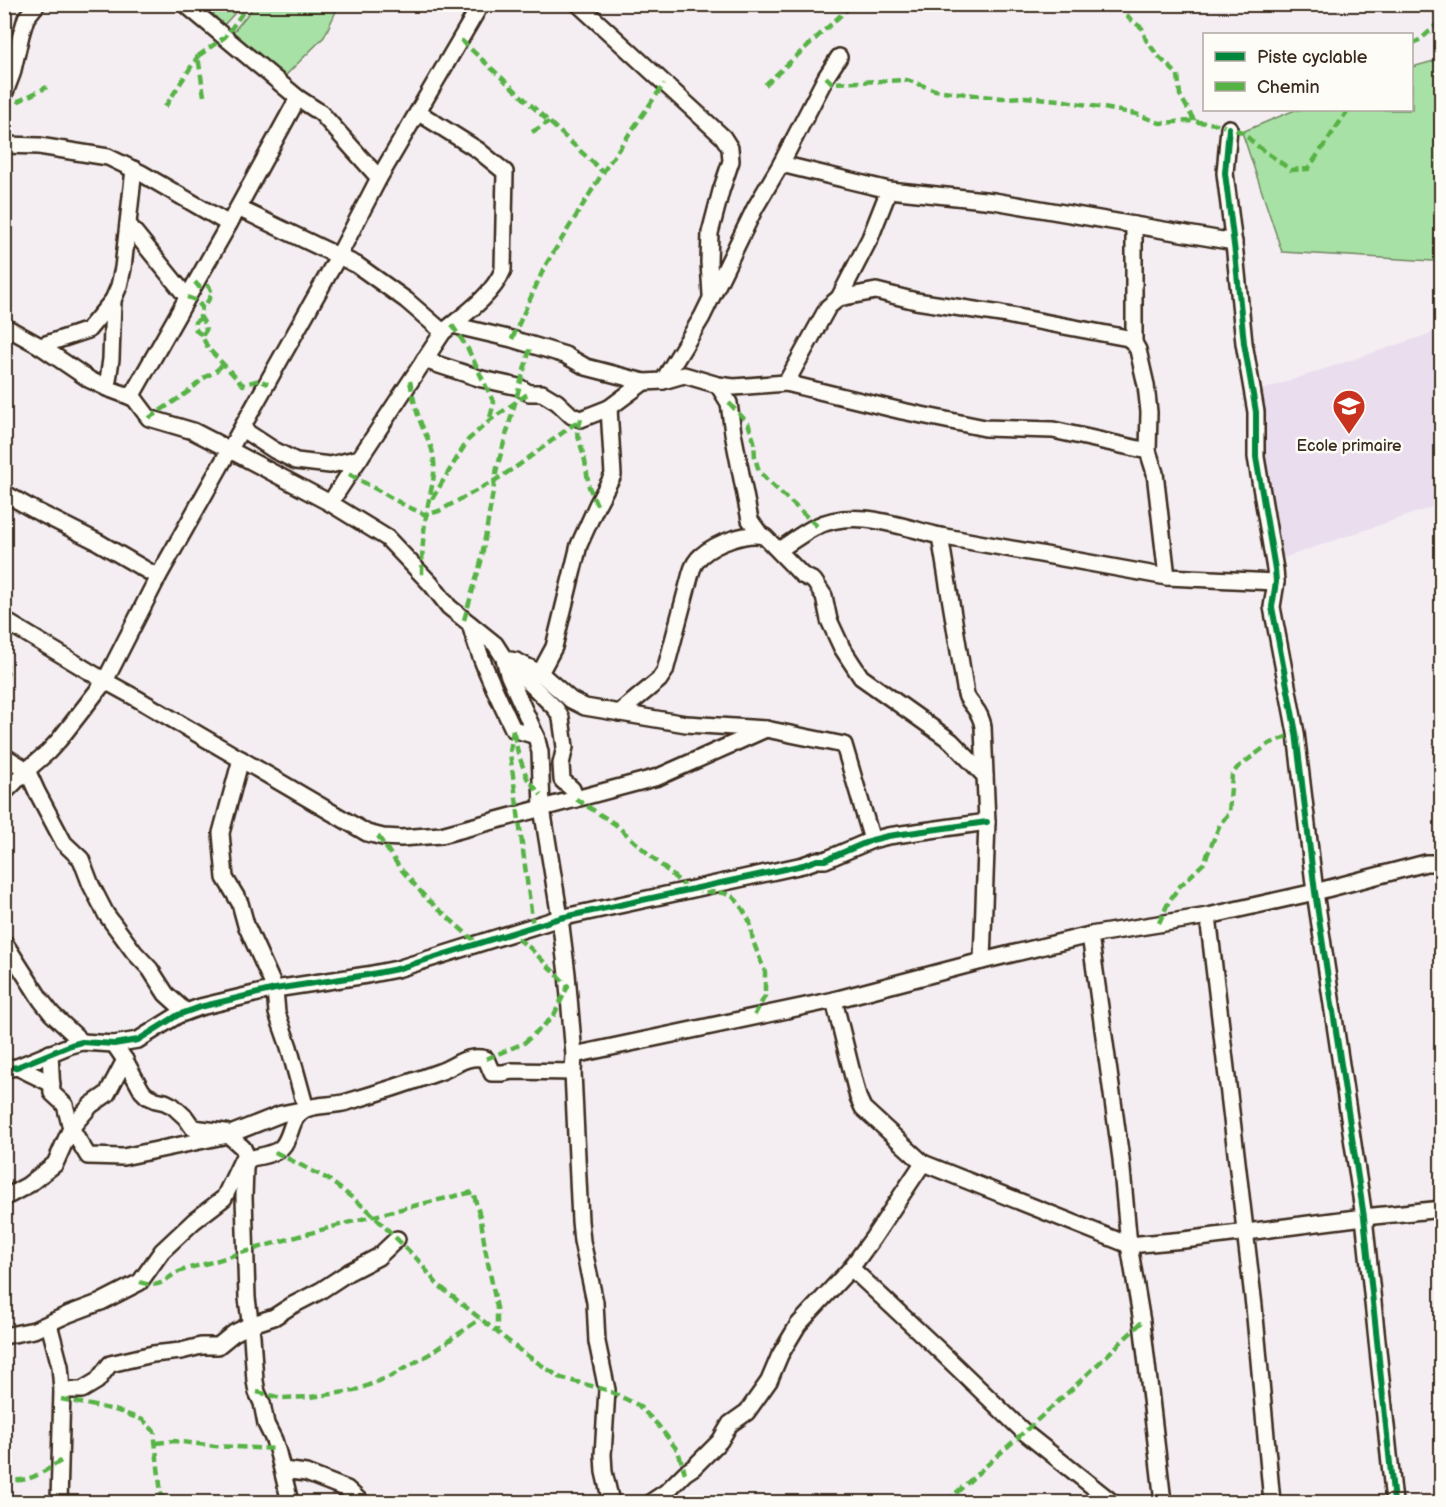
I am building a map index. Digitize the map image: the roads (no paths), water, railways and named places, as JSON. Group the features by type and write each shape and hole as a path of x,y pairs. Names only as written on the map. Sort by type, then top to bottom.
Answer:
{"street":[{"path":"4,95 12,74 26,18 37,4"},
{"path":"185,4 298,98 321,113 380,178"},
{"path":"4,793 59,740 105,681 158,577 380,178 481,4"},
{"path":"578,4 723,137 729,148 731,161 710,233 711,298"},
{"path":"663,381 702,317 756,208 839,57"},
{"path":"131,397 298,98"},
{"path":"330,503 447,329 491,289 503,270 505,175 503,170 478,150 419,112"},
{"path":"1229,128 1225,173 1244,343 1256,412 1257,457 1276,582 1272,607 1296,733 1315,892 1364,1217 1394,1503"},
{"path":"4,145 39,146 108,157 134,169 229,224"},
{"path":"781,164 890,190 994,201 1234,242"},
{"path":"40,346 88,330 113,300 119,286 134,169"},
{"path":"786,383 828,307 838,298 870,238 890,190"},
{"path":"238,208 364,269 447,329 512,339 565,355 586,367 644,382 663,381 684,375 734,387 786,383 986,429 1053,430 1148,451"},
{"path":"128,224 187,297"},
{"path":"1134,225 1134,343"},
{"path":"838,298 876,291 916,301 1114,335 1128,338 1134,343 1138,350 1146,385 1149,412 1148,451 1155,473 1167,577"},
{"path":"107,388 111,359 113,300"},
{"path":"4,326 40,346 90,380 134,398 149,418 193,431 330,503 387,538 431,584 449,607 495,644 504,658 556,709 561,718 565,747 561,764 562,780 572,789 576,799"},
{"path":"90,380 111,359"},
{"path":"424,360 482,379 519,387 529,393 542,393 573,416 581,419 609,408 644,382"},
{"path":"718,385 729,403 750,520 760,534 779,550 802,575 814,581 824,596 829,620 842,648 861,677 951,741 986,776"},
{"path":"540,673 554,647 579,545 613,475 609,408"},
{"path":"242,429 296,461 330,465 360,458"},
{"path":"277,475 287,456"},
{"path":"4,493 98,542 158,577"},
{"path":"779,550 817,526 847,518 868,519 940,536 1167,577 1276,582"},
{"path":"619,712 659,680 665,671 691,573 699,557 726,542 760,534"},
{"path":"940,536 965,693 982,719 983,727 987,822 982,961"},
{"path":"4,620 367,833 383,837 441,835 658,777 766,729"},
{"path":"470,624 489,678 513,729 536,736"},
{"path":"504,658 516,661 540,673 570,700 585,706 686,724 766,729 844,745 872,840"},
{"path":"504,658 508,674 536,736 540,752 542,808 560,918 574,1055 582,1241 595,1302 597,1342 607,1390 603,1455 604,1472 611,1503"},
{"path":"4,756 27,770 64,843 81,859 106,914 134,952 150,969 166,994 186,1012"},
{"path":"241,759 221,833 225,878 240,903 246,925 275,989 277,1013 306,1109"},
{"path":"11,1068 82,1042 114,1044 138,1040 186,1012 200,1007 275,989 397,969 560,918 803,865 816,860 825,860 872,840 888,836 987,822"},
{"path":"574,1055 834,1000 1090,935 1208,916 1315,892 1426,863 1442,863"},
{"path":"1208,916 1254,1306 1272,1503"},
{"path":"1090,935 1121,1159 1129,1245 1142,1322 1164,1503"},
{"path":"4,942 41,1000 52,1014 82,1042"},
{"path":"834,1000 858,1097 863,1108 923,1163 1129,1245 1442,1209"},
{"path":"114,1044 147,1096 173,1106 193,1128 225,1132 243,1148 246,1156 244,1197 247,1298 253,1370 266,1425 274,1440 290,1503"},
{"path":"50,1053 52,1093 64,1105 71,1128 88,1156 123,1157 228,1135 281,1114 344,1103 398,1086 443,1071 470,1057 486,1059 492,1073 573,1072"},
{"path":"4,1198 28,1185 55,1164 71,1128 91,1106 107,1094 125,1060"},
{"path":"11,1068 52,1084"},
{"path":"246,1156 275,1152 282,1147 296,1116 306,1109"},
{"path":"4,1336 34,1330 101,1302 140,1282 162,1251 194,1221 224,1198 246,1156"},
{"path":"651,1503 694,1467 720,1441 730,1424 747,1412 769,1381 780,1354 798,1325 851,1268 923,1163"},
{"path":"62,1390 82,1390 97,1381 110,1364 153,1354 201,1346 218,1346 234,1333 274,1317 378,1257 397,1239"},
{"path":"851,1268 1024,1432 1112,1503"},
{"path":"49,1324 60,1366 62,1390 59,1503"},
{"path":"283,1470 306,1473 347,1490 361,1503"}],"place":[{"name":"Ecole primaire","path":"1349,435"}]}
